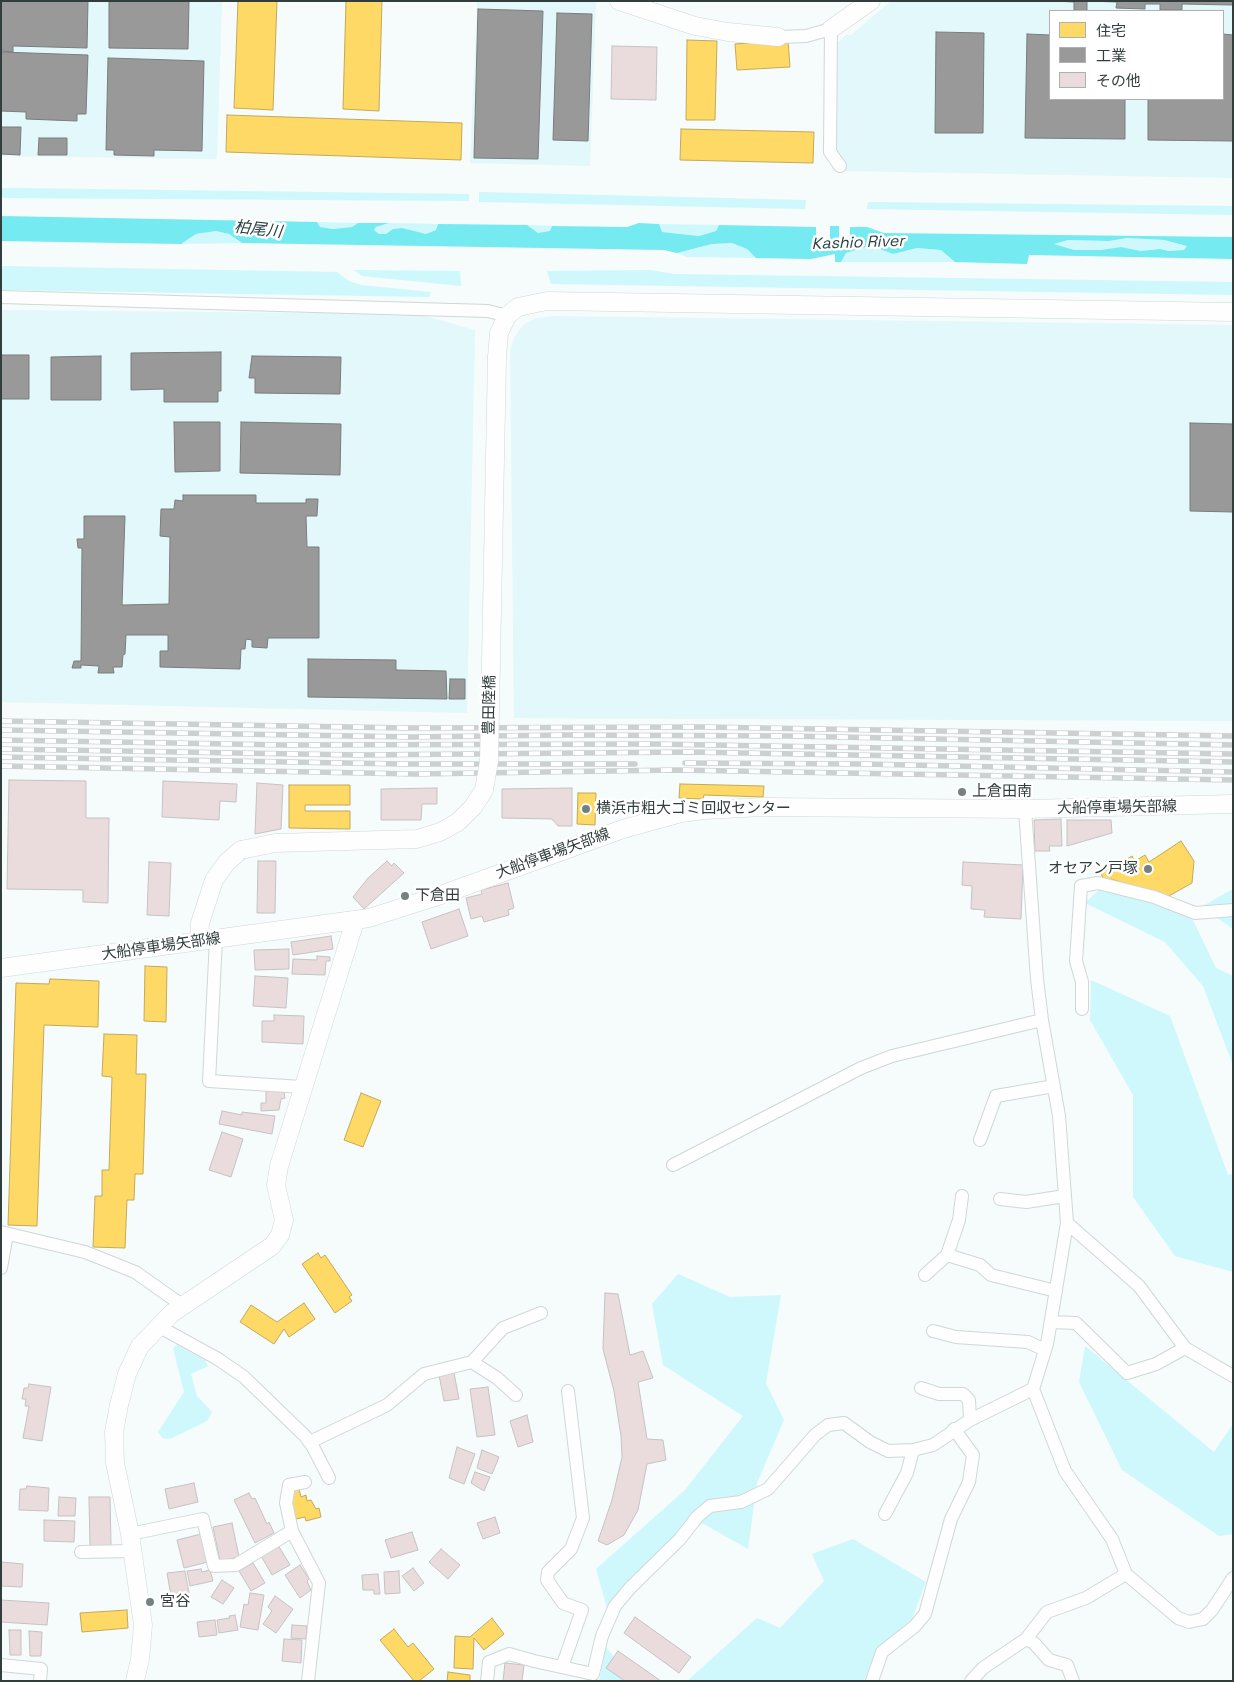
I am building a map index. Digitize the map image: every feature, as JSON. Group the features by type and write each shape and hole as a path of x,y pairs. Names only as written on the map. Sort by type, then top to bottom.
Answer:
{"street":[{"path":"619,1 695,26 728,32 778,37 806,36 831,29 871,1"},
{"path":"831,29 830,152 840,166"},
{"path":"1,297 488,311 507,316 518,307 547,301 1233,312"},
{"name":"豊田陸橋","path":"207,940 200,923 214,880 227,862 241,850 275,843 417,839 440,832 458,822 473,807 484,790 489,761 496,356 498,333 507,316"},
{"name":"大船停車場矢部線","path":"1,968 354,921 438,896 623,829 681,813 763,807 1025,809 1233,804"},
{"path":"1025,809 1042,1020 1059,1116 1067,1223 1051,1322 1033,1389 1065,1471 1112,1539 1126,1574 1178,1618 1190,1622 1203,1620 1212,1610 1233,1578"},
{"path":"1082,1009 1082,982 1076,961 1081,886 1098,884 1144,894 1195,913 1233,910"},
{"path":"135,1681 140,1659 143,1625 131,1542 115,1463 114,1432 127,1374 140,1346 158,1326 182,1305 272,1246 280,1235 284,1220 276,1185 302,1087 354,921"},
{"path":"207,940 209,1081 302,1087"},
{"path":"673,1165 861,1068 892,1056 1042,1020"},
{"path":"980,1140 996,1096 1054,1086"},
{"path":"925,1275 947,1255 959,1220 962,1196"},
{"path":"1000,1199 1026,1202 1065,1196"},
{"path":"1067,1223 1139,1286 1185,1348 1233,1376"},
{"path":"1,1268 4,1233 85,1252 135,1272 182,1305"},
{"path":"947,1255 980,1265 991,1275 1056,1291"},
{"path":"310,1442 387,1405 424,1374 472,1362 503,1328 541,1313"},
{"path":"1051,1322 1076,1323 1127,1372 1156,1364 1185,1348"},
{"path":"158,1326 218,1359 244,1377 310,1442 329,1478"},
{"path":"933,1331 956,1337 1028,1342 1045,1350"},
{"path":"472,1362 497,1378 516,1395"},
{"path":"921,1388 939,1394 963,1394 969,1400 970,1420"},
{"path":"487,1681 489,1662 509,1654 593,1674 602,1636 615,1606 630,1588 680,1539 697,1517 710,1506 742,1502 768,1489 815,1435 828,1425 844,1424 870,1442 888,1451 913,1450 932,1445 970,1420 1033,1389"},
{"path":"562,1667 582,1610 563,1603 547,1580 548,1572 571,1549 583,1518 568,1392"},
{"path":"872,1681 882,1652 915,1626 925,1614 951,1519 969,1482 973,1455 954,1429"},
{"path":"886,1514 906,1473 913,1450"},
{"path":"305,1482 289,1485 286,1503 292,1530 319,1583 308,1681"},
{"path":"81,1552 131,1542 203,1519 214,1566 236,1565 292,1530"},
{"path":"971,1681 983,1668 1026,1638 1047,1612 1086,1598 1126,1574"},
{"path":"1026,1638 1034,1643 1050,1660 1067,1665 1073,1681"},
{"path":"1,1665 41,1668 40,1681"}],"shaded area":[{"path":"1,1 222,1 217,159 1,156"},
{"path":"477,1 596,1 590,166 470,163"},
{"path":"891,1 1233,1 1233,178 845,171 845,163 833,151 833,47 846,35 851,35"},
{"path":"1,188 469,194 469,201 1,198"},
{"path":"479,192 806,200 805,209 479,202"},
{"path":"868,202 1233,206 1233,215 867,209"},
{"path":"317,222 358,223 352,227 333,229 320,227"},
{"path":"389,223 438,224 436,230 426,234 402,228 393,229 387,234 379,234 374,230 376,227"},
{"path":"659,224 719,225 716,231 699,236 662,232"},
{"path":"527,225 552,226 550,231 538,233"},
{"path":"216,231 229,234 242,243 181,244 196,234"},
{"path":"1127,238 1164,240 1187,246 1184,250 1169,251 1160,249 1141,251 1121,247 1101,250 1074,250 1053,244 1068,240 1109,241"},
{"path":"732,243 747,249 756,258 687,257 677,253 712,244"},
{"path":"866,247 880,249 893,254 917,248 942,250 955,262 841,262 846,253"},
{"path":"1,266 337,272 349,281 361,285 431,292 429,297 1,290"},
{"path":"354,270 460,271 461,286 362,276"},
{"path":"651,270 674,274 1233,282 1233,295 551,284 547,271"},
{"path":"1,310 418,314 475,330 467,713 1,702"},
{"path":"552,316 1233,325 1233,721 514,718 510,350 515,336 524,324 536,318"},
{"path":"1100,889 1155,901 1193,920 1216,968 1233,976 1233,1065 1203,986 1165,942 1085,903"},
{"path":"1233,889 1233,929 1201,907"},
{"path":"1091,980 1170,1016 1228,1175 1233,1174 1233,1272 1175,1256 1133,1197 1133,1095 1090,1020"},
{"path":"678,1274 730,1297 781,1295 766,1383 784,1420 757,1483 748,1549 702,1523 607,1608 596,1569 685,1490 743,1416 663,1365 652,1304"},
{"path":"177,1345 205,1360 208,1366 191,1374 197,1396 212,1412 207,1421 170,1439 162,1438 158,1432 184,1392 173,1348"},
{"path":"1085,1346 1214,1452 1233,1424 1233,1534 1219,1536 1122,1470 1079,1382"},
{"path":"853,1539 926,1582 912,1619 876,1650 864,1681 687,1681 757,1618 780,1628 824,1581 812,1554"},
{"path":"606,1647 633,1681 599,1681"}],"water":[{"path":"1,216 317,222 320,227 333,229 352,227 358,223 389,223 376,227 374,230 379,234 386,234 393,229 402,228 426,234 436,230 438,224 527,225 538,233 550,231 552,226 627,227 639,223 659,224 662,232 699,236 716,231 719,225 816,227 816,238 830,238 830,226 839,226 839,238 850,238 850,227 867,227 884,233 1233,237 1233,259 1029,255 1027,264 955,262 941,250 917,248 893,254 880,249 866,247 846,253 841,262 835,262 835,254 811,259 756,258 747,249 732,243 712,244 677,253 664,250 242,243 229,234 216,231 196,234 181,244 1,241","holes":["1127,238 1164,240 1187,246 1184,250 1169,251 1160,249 1141,251 1121,247 1101,250 1074,250 1054,244 1068,240 1109,241"]}],"building: 住宅":[{"path":"238,1 277,1 273,110 234,108"},
{"path":"346,1 382,1 379,111 343,109"},
{"path":"687,40 717,41 715,120 686,120"},
{"path":"788,40 790,67 737,70 735,44"},
{"path":"227,115 462,123 461,160 226,152"},
{"path":"681,129 814,132 813,163 680,160"},
{"path":"680,784 764,786 763,797 704,795 703,799 679,798"},
{"path":"289,785 350,785 350,805 305,805 305,811 350,811 350,829 289,828"},
{"name":"横浜市粗大ゴミ回収センター","path":"578,793 596,793 595,825 577,824"},
{"name":"オセアン戸塚","path":"1181,841 1194,861 1192,883 1167,897 1111,879 1106,882 1099,871 1113,862 1116,866 1132,856 1135,861 1145,855 1149,862"},
{"path":"145,966 167,967 166,1022 144,1021"},
{"path":"50,979 99,981 98,1027 44,1025 37,1226 8,1225 16,983 49,984"},
{"path":"104,1034 137,1035 136,1074 146,1074 143,1174 135,1174 134,1200 127,1200 125,1248 93,1247 95,1196 102,1196 102,1170 109,1170 112,1077 102,1076"},
{"path":"361,1093 381,1101 363,1147 344,1140"},
{"path":"318,1253 321,1258 325,1255 352,1295 349,1297 352,1301 335,1313 302,1264"},
{"path":"304,1303 315,1319 289,1337 284,1329 274,1344 240,1322 251,1305 277,1322"},
{"path":"299,1489 301,1497 306,1495 307,1501 311,1500 316,1509 319,1508 321,1517 306,1521 305,1517 296,1519 288,1493"},
{"path":"127,1610 128,1628 82,1632 80,1613"},
{"path":"492,1618 504,1634 484,1650 474,1638 473,1669 454,1668 455,1636 470,1637"},
{"path":"394,1629 408,1647 413,1643 434,1669 419,1681 414,1681 380,1640"},
{"path":"448,1672 470,1675 470,1681 447,1681"}],"building: 工業":[{"path":"1,1 88,1 87,48 13,46 13,52 1,51"},
{"path":"109,1 189,1 188,49 109,48"},
{"path":"1053,1 1087,1 1087,10 1074,10 1074,2"},
{"path":"1087,1 1233,1 1233,5 1182,4 1182,10 1160,10 1160,4 1145,4 1145,9 1116,8 1117,2"},
{"path":"478,9 543,11 538,159 474,158"},
{"path":"557,13 592,14 588,141 553,140"},
{"path":"936,32 984,33 983,133 935,133"},
{"path":"1027,34 1049,35 1049,100 1125,100 1125,139 1025,138"},
{"path":"1224,34 1233,35 1233,141 1148,140 1148,100 1224,100"},
{"path":"1,52 88,55 86,114 77,114 77,121 26,119 26,112 1,111"},
{"path":"108,58 204,61 202,151 154,150 154,156 114,155 114,150 106,150"},
{"path":"1,127 21,127 20,155 1,154"},
{"path":"39,138 67,138 67,155 38,155"},
{"path":"221,352 221,391 218,391 218,402 164,402 164,389 131,390 131,353"},
{"path":"1,355 29,355 29,399 1,399"},
{"path":"101,356 101,400 51,400 51,357"},
{"path":"252,356 341,357 340,394 255,393 255,378 249,378"},
{"path":"174,422 220,422 220,471 175,472"},
{"path":"241,422 341,424 340,475 240,473"},
{"path":"1190,423 1233,424 1233,512 1190,511"},
{"path":"183,495 256,495 256,503 306,503 306,499 318,499 317,516 306,516 307,547 319,547 319,638 268,638 267,648 252,647 252,640 246,639 245,649 241,649 240,669 160,667 160,651 168,651 168,635 126,635 122,667 113,667 114,673 98,673 99,666 81,665 81,668 72,668 74,661 81,661 82,548 78,548 77,539 84,539 84,516 125,516 122,605 169,604 170,537 160,536 161,509 174,509 175,500 183,501"},
{"path":"308,659 396,660 396,670 446,671 447,699 308,697"},
{"path":"450,679 465,679 465,699 449,699"}],"building: その他":[{"path":"612,46 657,47 656,100 611,99"},
{"path":"9,780 86,781 86,818 109,818 108,903 83,902 83,890 7,889"},
{"path":"163,781 237,784 236,802 220,801 219,820 162,817"},
{"path":"257,783 283,785 281,829 255,834"},
{"path":"437,788 437,804 422,804 421,820 381,820 381,789"},
{"path":"572,788 572,826 558,826 552,819 502,818 502,789"},
{"path":"1061,819 1062,846 1049,846 1050,851 1035,851 1034,820"},
{"path":"1067,820 1111,820 1112,833 1067,846"},
{"path":"258,861 276,861 275,913 257,913"},
{"path":"387,861 392,866 394,863 404,873 364,909 353,897 368,878"},
{"path":"149,862 171,863 169,916 147,915"},
{"path":"963,862 1023,865 1021,919 984,917 985,910 971,909 972,886 962,885"},
{"path":"508,883 514,908 508,910 509,915 484,922 482,916 471,919 466,898 482,894 481,890"},
{"path":"459,909 468,936 431,949 422,922"},
{"path":"331,936 333,949 293,955 291,942"},
{"path":"289,949 289,969 255,970 254,950"},
{"path":"317,956 330,957 330,961 326,961 325,975 292,974 293,959 317,960"},
{"path":"255,976 288,978 286,1008 253,1006"},
{"path":"274,1015 304,1016 303,1044 262,1042 262,1021 274,1021"},
{"path":"266,1091 284,1092 285,1098 281,1099 279,1110 261,1111 261,1103 266,1103"},
{"path":"222,1111 242,1115 242,1112 275,1116 272,1134 219,1124"},
{"path":"222,1132 243,1139 231,1177 209,1170"},
{"path":"605,1293 618,1294 630,1355 643,1351 653,1378 638,1382 647,1439 663,1440 666,1460 647,1464 638,1510 624,1535 607,1545 598,1541 612,1500 622,1457 621,1436 614,1391 603,1349"},
{"path":"454,1373 459,1399 444,1401 439,1375"},
{"path":"29,1384 51,1387 42,1441 23,1438 29,1406 25,1406 26,1399 22,1399 24,1388 28,1388"},
{"path":"488,1387 495,1435 477,1437 470,1389"},
{"path":"527,1415 533,1442 518,1447 510,1421"},
{"path":"457,1447 475,1454 464,1484 449,1478"},
{"path":"482,1450 499,1457 492,1474 477,1468"},
{"path":"475,1472 490,1477 484,1491 471,1483"},
{"path":"194,1483 198,1502 169,1509 165,1489"},
{"path":"27,1486 49,1488 48,1511 19,1510 20,1489 26,1489"},
{"path":"249,1493 252,1499 255,1498 267,1524 269,1522 274,1533 255,1543 234,1500"},
{"path":"59,1497 76,1498 75,1516 58,1516"},
{"path":"89,1497 110,1497 111,1546 90,1546"},
{"path":"495,1517 500,1533 483,1539 477,1523"},
{"path":"44,1520 75,1521 74,1542 44,1541"},
{"path":"232,1523 239,1557 220,1561 213,1527"},
{"path":"412,1532 418,1550 391,1558 385,1540"},
{"path":"201,1534 208,1562 184,1568 177,1540"},
{"path":"278,1545 290,1565 272,1575 260,1554"},
{"path":"441,1549 460,1565 448,1579 429,1562"},
{"path":"1,1562 23,1564 22,1587 1,1586"},
{"path":"253,1563 265,1583 251,1591 239,1571"},
{"path":"300,1565 309,1579 307,1581 311,1590 300,1598 285,1575"},
{"path":"413,1568 424,1583 414,1591 402,1576"},
{"path":"201,1569 202,1572 210,1570 213,1581 190,1586 187,1571"},
{"path":"185,1571 189,1593 171,1596 167,1573"},
{"path":"399,1571 400,1593 385,1594 384,1572"},
{"path":"378,1574 380,1594 374,1594 374,1590 363,1590 362,1575"},
{"path":"222,1580 234,1588 223,1604 211,1597"},
{"path":"250,1593 264,1595 258,1630 240,1627 244,1604 248,1605"},
{"path":"275,1596 293,1609 276,1633 263,1624 272,1611 268,1607"},
{"path":"1,1600 49,1603 47,1625 1,1622"},
{"path":"235,1615 238,1630 219,1633 217,1620 230,1618 229,1616"},
{"path":"635,1617 691,1657 679,1673 624,1633"},
{"path":"215,1620 217,1635 199,1637 197,1622"},
{"path":"292,1625 307,1626 306,1639 291,1638"},
{"path":"9,1630 21,1630 21,1655 10,1655"},
{"path":"29,1631 42,1632 41,1656 30,1656"},
{"path":"284,1639 302,1640 301,1663 282,1661"},
{"path":"618,1651 661,1681 625,1681 606,1668"},
{"path":"505,1663 524,1665 522,1681 503,1681"}],"railway":[{"path":"1,721 407,728 703,727 1233,736"},
{"path":"1,730 411,737 564,735 788,736 1233,745"},
{"path":"1,740 286,745 653,744 1233,754"},
{"path":"1,749 358,755 689,752 1233,762"},
{"path":"1,757 403,764 635,764"},
{"path":"685,763 863,764 1233,772"},
{"path":"1,766 415,774 676,770 1233,780"}],"place":[{"name":"上倉田南","path":"962,792"},
{"name":"横浜市粗大ゴミ回収センター","path":"586,809"},
{"name":"オセアン戸塚","path":"1148,869"},
{"name":"下倉田","path":"405,896"},
{"name":"宮谷","path":"150,1602"}],"water label":[{"name":"柏尾川","path":"258,230"},
{"name":"Kashio River","path":"858,243"}]}
